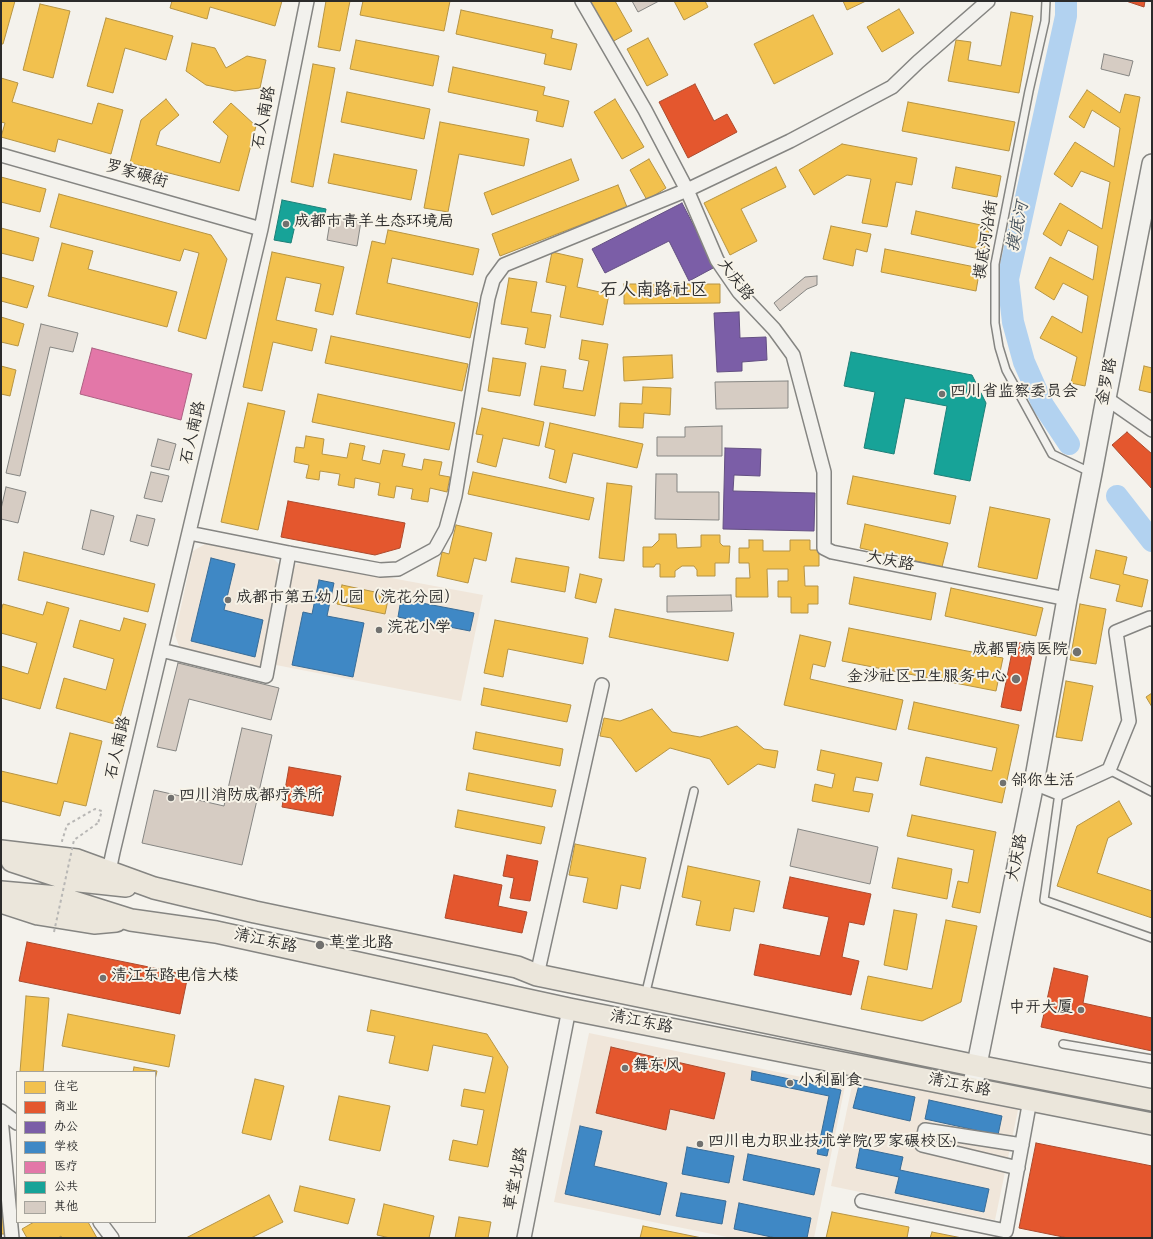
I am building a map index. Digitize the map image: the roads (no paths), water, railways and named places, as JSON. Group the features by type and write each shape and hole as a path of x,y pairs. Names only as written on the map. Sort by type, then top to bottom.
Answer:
{"main road":[{"name":"清江东路","path":"1,851 77,860 154,888 255,912 517,966 537,975 977,1066 1152,1100"},
{"name":"清江东路","path":"1,857 70,880 154,888"},
{"name":"清江东路","path":"1,892 58,897 131,920 216,932 568,1009 1152,1124"},
{"name":"清江东路","path":"1,902 38,914 94,923 131,920"}],"street":[{"name":"石人南路","path":"109,872 261,229 307,1"},
{"name":"大庆路","path":"582,1 645,110 687,190 717,260 740,292 774,329 793,354 824,472 824,548 832,552 1067,599 1034,783 972,1089"},
{"path":"189,532 380,570 398,569 435,549 446,529 455,496 488,298 493,280 504,265 687,190 790,141 892,87 918,62 988,1"},
{"name":"罗家碾街","path":"1,155 261,229"},
{"name":"金罗路","path":"1067,599 1152,164"},
{"path":"1106,398 1152,430"},
{"path":"161,650 266,676 289,553"},
{"path":"1034,783 1059,793 1110,770 1129,721 1116,632 1150,618 1152,619"},
{"path":"537,975 602,685"},
{"name":"草堂北路","path":"524,1238 568,1009"},
{"path":"862,1201 1006,1231 1030,1100"},
{"path":"1,1111 16,1121"},
{"path":"1,1118 12,1238"},
{"path":"1018,1168 922,1145 925,1130 1022,1145"},
{"path":"101,1223 112,1238"}],"lane":[{"name":"摸底河沿街","path":"1046,1 1045,21 1029,91 995,264 995,323 999,347 1006,370 1052,454 1092,473"},
{"path":"1110,770 1152,792"},
{"path":"645,998 694,791"},
{"path":"1059,793 1044,900 1152,938"},
{"path":"1063,1044 1152,1059"}],"waterway":[{"name":"摸底河","path":"1066,1 1066,16 1008,279 1013,322 1024,362 1043,405 1069,444"},
{"name":"摸底河","path":"1117,496 1152,541"}],"place":[{"name":"成都市青羊生态环境局","path":"286,224"},
{"name":"四川省监察委员会","path":"942,394"},
{"name":"成都市第五幼儿园（浣花分园）","path":"228,600"},
{"name":"浣花小学","path":"379,630"},
{"name":"成都胃病医院","path":"1077,652"},
{"name":"金沙社区卫生服务中心","path":"1016,679"},
{"name":"邻你生活","path":"1003,783"},
{"name":"四川消防成都疗养所","path":"171,798"},
{"name":"草堂北路","path":"320,945"},
{"name":"清江东路电信大楼","path":"103,978"},
{"name":"中开大厦","path":"1081,1010"},
{"name":"舞东风","path":"625,1068"},
{"name":"小利副食","path":"790,1083"},
{"name":"四川电力职业技术学院(罗家碾校区)","path":"700,1144"}],"district":[{"name":"石人南路社区","path":"654,293"}]}
